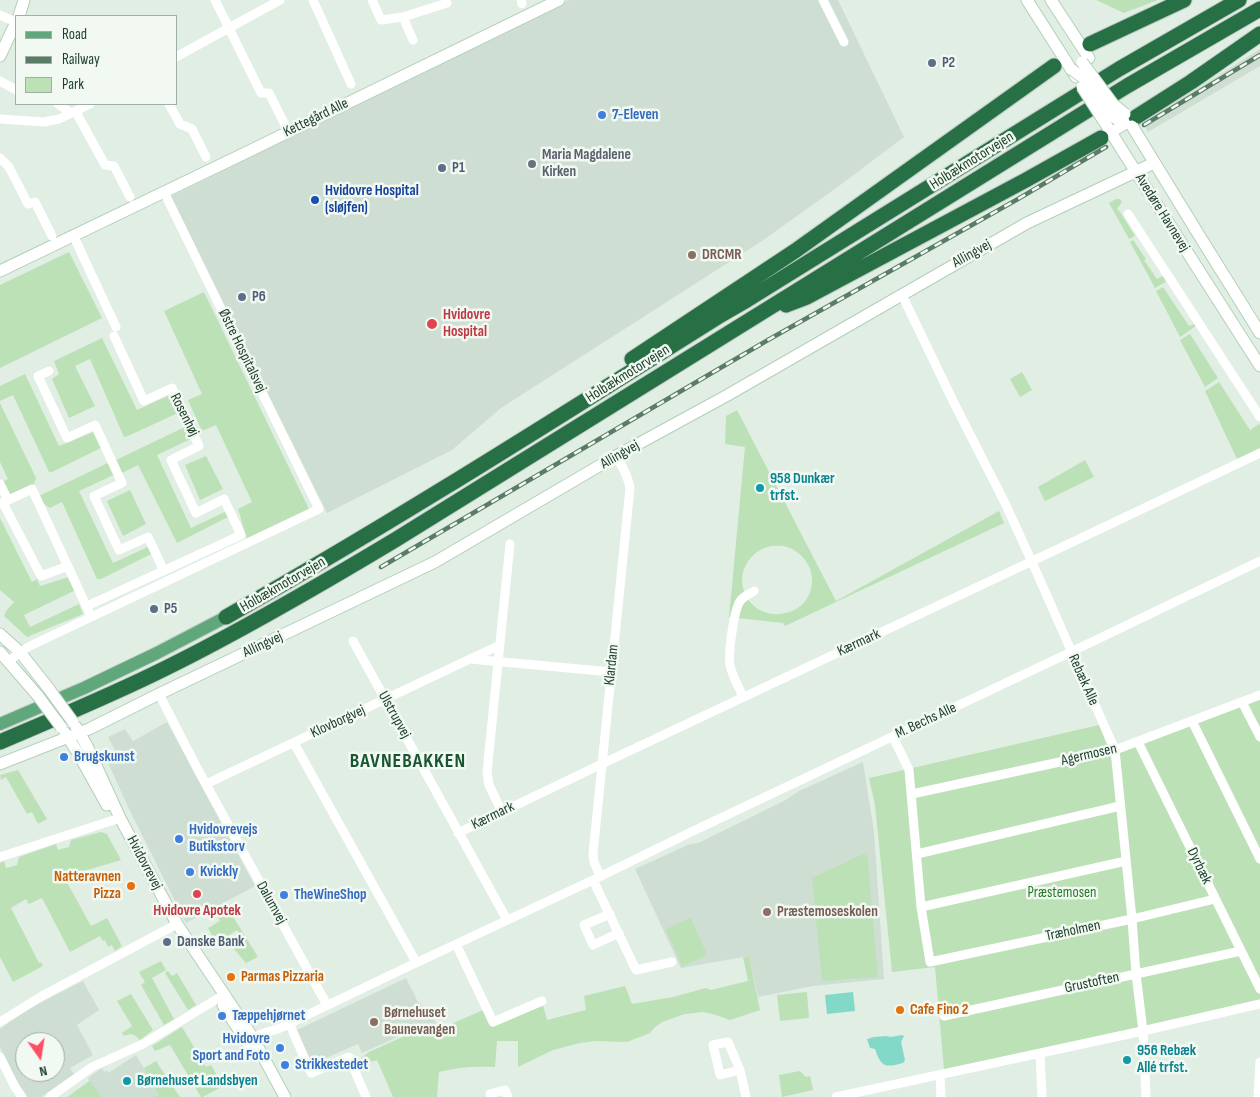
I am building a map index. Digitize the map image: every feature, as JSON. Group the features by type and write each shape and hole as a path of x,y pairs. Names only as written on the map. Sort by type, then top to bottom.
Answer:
{"highway":[{"path":"1086,53 1184,0"},
{"name":"Holbækmotorvejen","path":"226,617 472,471 1102,79 1240,0"},
{"name":"Holbækmotorvejen","path":"0,742 92,703 166,668 235,633 315,588 1127,86 1260,10"},
{"path":"1128,119 1191,82 1260,34"},
{"path":"472,471 505,442 796,251 1059,62"},
{"path":"756,316 807,297 1009,189 1108,133"}],"main road":[{"name":"Holbækmotorvejen","path":"0,724 92,684 226,617"}],"street":[{"path":"18,15 24,0"},
{"path":"215,0 261,93 269,93 284,123"},
{"path":"178,57 280,0"},
{"path":"313,0 351,84"},
{"path":"372,0 381,20 403,16 447,3"},
{"name":"Kettegård Alle","path":"0,271 558,0"},
{"path":"823,0 844,42"},
{"name":"Avedøre Havnevej","path":"1027,0 1059,62 1071,69 1108,133 1122,150 1260,366"},
{"name":"Avedøre Havnevej","path":"1051,0 1140,138 1260,333"},
{"path":"0,15 15,22"},
{"path":"403,16 413,40"},
{"path":"0,56 15,24"},
{"path":"1059,62 1080,60 1086,53"},
{"path":"1071,69 1089,82 1110,114 1128,119"},
{"path":"0,81 15,89"},
{"path":"60,105 74,112 105,165 114,166 130,197"},
{"path":"0,119 44,122 59,119 88,105"},
{"path":"170,105 180,124 192,129 206,157"},
{"path":"1108,133 1128,119"},
{"path":"0,158 9,167 28,204 35,202 52,236"},
{"name":"Allingvej","path":"0,764 79,734 436,562 616,456 734,391 1027,223 1154,163"},
{"name":"Østre Hospitalsvej","path":"91,617 319,509 164,192"},
{"path":"1128,214 1260,417"},
{"name":"Rosenhøj","path":"74,235 144,401 172,388 199,446 171,460 196,513 224,499 241,535 87,606"},
{"name":"Rebæk Alle","path":"902,295 1005,503 1114,750 1143,1031 1146,1097"},
{"path":"49,370 38,376 67,438 95,425 122,483 94,496 119,550 148,536 164,571"},
{"name":"Kærmark","path":"458,832 1260,453"},
{"name":"Klardam","path":"596,878 593,854 630,488 629,480 616,456"},
{"path":"0,484 3,502 40,576 68,566"},
{"path":"3,502 32,489 91,617 30,646 8,662"},
{"path":"502,812 489,785 487,772 510,544"},
{"name":"M. Bechs Alle","path":"252,1042 262,1033 278,1029 1260,561"},
{"path":"743,697 731,671 729,662 730,651 737,607 741,599 754,591"},
{"name":"Hvidovrevej","path":"0,634 20,652 50,689 73,722 88,748 117,819"},
{"name":"Ulstrupvej","path":"353,641 506,920"},
{"name":"Klovborgvej","path":"206,784 500,645"},
{"name":"Hvidovrevej","path":"0,652 38,696 78,753 117,819 174,925 252,1042 285,1097"},
{"path":"470,659 612,672"},
{"name":"Dalumvej","path":"159,694 257,879 327,1005"},
{"name":"Agermosen","path":"912,794 1114,750 1260,695"},
{"path":"1242,702 1260,737"},
{"path":"1192,721 1260,859"},
{"path":"893,737 908,766 921,907 1126,862"},
{"name":"Dyrbæk","path":"1138,742 1260,989"},
{"path":"294,743 416,962"},
{"path":"917,854 1120,806"},
{"path":"0,857 117,819"},
{"path":"596,878 610,914 636,970 672,962"},
{"name":"Træholmen","path":"921,907 930,962 1216,899"},
{"path":"610,914 584,926 593,945 619,933"},
{"path":"0,1022 42,996 174,925"},
{"path":"456,944 493,1022 542,1002"},
{"name":"Grustoften","path":"944,1016 1241,951"},
{"path":"50,1097 92,1067 143,1044 221,996"},
{"path":"836,1097 1260,1004"},
{"path":"289,1023 311,1072 349,1057 366,1097"},
{"name":"Hvidovrevej","path":"252,1042 277,1097"},
{"path":"1040,1053 1042,1097"},
{"path":"0,1058 22,1097"},
{"path":"1259,1094 1260,1062"},
{"path":"740,1070 746,1097"},
{"path":"940,1075 941,1097"},
{"path":"491,1097 490,1094 505,1090 508,1097"}],"shaded area":[{"name":"Hvidovre Hospital","path":"569,0 838,0 904,137 762,241 501,408 452,450 327,513 170,197"},
{"path":"1260,49 1260,66 1148,132 1143,124 1145,122"},
{"path":"167,722 255,886 186,923 128,807 105,756 115,750 108,737 125,729 133,741"},
{"name":"Præstemoseskolen","path":"863,762 874,832 884,979 813,986 758,997 749,956 681,968 635,869 690,844 698,843 784,801 799,791"},
{"name":"Børnehuset Baunevangen","path":"406,978 418,1002 430,1013 437,1025 415,1029 362,1053 358,1044 317,1062 319,1067 314,1069 297,1030"},
{"path":"83,981 99,1010 77,1025 93,1055 70,1068 74,1074 65,1080 65,1032 15,1032 15,1079 0,1047 0,1029 28,1009"},
{"path":"136,1055 160,1095 157,1097 67,1097 89,1081 88,1078 102,1068 104,1072 107,1070 108,1073"},
{"path":"17,1082 63,1082 41,1097 27,1097"}],"green space":[{"path":"1096,0 1158,0 1124,13"},
{"path":"1120,199 1122,202 1117,209 1135,236 1129,239 1109,203"},
{"path":"1133,240 1157,279 1163,276 1166,282 1155,288 1130,242"},
{"path":"69,252 102,318 0,368 0,285"},
{"path":"1163,287 1189,326 1194,324 1196,326 1180,337 1156,291"},
{"path":"204,292 309,509 247,539 238,509 252,502 216,425 202,431 188,400 202,394 164,311"},
{"path":"1190,334 1218,378 1205,387 1180,340"},
{"path":"102,338 137,410 172,394 180,412 124,437 90,359 75,366 95,406 69,418 52,379 59,374 54,361"},
{"path":"1022,372 1032,390 1020,397 1010,379"},
{"path":"25,374 59,446 98,430 105,446 49,472 13,395 0,401 0,386"},
{"path":"1219,382 1250,430 1259,424 1260,426 1260,448 1237,459 1205,391"},
{"path":"0,403 36,478 34,484 11,495 5,494 0,483 8,479 0,462"},
{"path":"737,410 836,601 999,511 1004,523 785,626 783,623 729,617 745,447 725,444 726,416","holes":["771,546 785,546 799,553 810,569 812,576 811,589 804,602 795,610 777,614 765,612 754,606 747,597 743,586 743,574 747,562 757,552"]},
{"path":"189,425 193,438 157,455 191,528 227,511 230,518 226,518 177,543 138,465 122,473 116,460"},
{"path":"206,456 223,489 200,500 185,465"},
{"path":"1085,460 1094,477 1045,501 1038,487"},
{"path":"112,461 118,473 79,491 113,563 152,545 155,552 101,579 97,579 62,502 50,508 44,504 39,496"},
{"path":"130,490 146,524 123,536 107,501"},
{"path":"0,518 32,582 37,579 40,586 72,576 78,589 24,615 30,627 79,604 83,614 27,637 4,616 14,602 0,590"},
{"name":"Præstemosen","path":"1260,699 1260,1000 944,1070 935,967 892,972 875,805 869,778 1099,725 1110,753"},
{"path":"18,770 47,819 38,824 32,812 27,814 6,777 1,780 0,775"},
{"path":"101,832 107,834 121,860 64,877 91,926 107,918 122,946 115,951 112,945 108,947 105,940 103,941 100,936 70,952 42,898 29,904 26,899 11,908 39,963 41,962 43,966 13,982 0,957 0,863 4,861 6,868 17,865 19,857 56,844 58,850 69,847 71,840"},
{"path":"867,852 878,977 822,981 812,878"},
{"path":"227,907 258,957 246,963 233,948 244,941 237,930 222,940 218,935 213,937 208,928 220,921 215,911 218,909 220,912"},
{"path":"691,918 707,955 682,966 666,929"},
{"path":"749,956 760,1010 730,1020 703,1012 685,1014 662,1022 650,1033 627,1042 595,1041 580,1043 553,1050 518,1067 518,1041 497,1041 495,1067 467,1067 439,1072 437,1097 393,1097 377,1060 363,1064 361,1058 369,1052 409,1034 440,1029 483,1010 491,1024 542,1001 547,1020 586,1010 584,996 625,986 632,1004 673,997 706,988 711,990 748,981 743,957"},
{"path":"161,961 166,970 152,978 174,1019 164,1025 141,985 145,982 139,972"},
{"path":"168,971 172,976 177,973 196,1005 188,1010 165,973"},
{"path":"807,992 809,1018 780,1021 777,995"},
{"path":"131,994 153,1030 140,1040 136,1036 124,1036 122,1033 132,1026 117,1001"},
{"path":"182,1027 206,1067 211,1065 223,1086 203,1097 201,1097 170,1045 155,1051 152,1046"},
{"path":"156,1061 180,1097 156,1097 159,1095 144,1068"},
{"path":"800,1071 806,1077 810,1076 813,1090 782,1097 779,1075"},
{"path":"90,1081 101,1097 68,1097"}],"water":[{"path":"853,992 855,1011 827,1014 825,995"},
{"path":"904,1036 901,1042 905,1060 903,1063 888,1066 882,1063 875,1049 870,1048 867,1039 874,1037"}],"railway":[{"path":"1144,125 1260,55"},
{"path":"381,567 768,340 1018,199 1106,147"}],"place":[{"name":"P2","path":"932,63"},
{"name":"7-Eleven","path":"602,115"},
{"name":"Maria Magdalene Kirken","path":"532,164"},
{"name":"P1","path":"442,168"},
{"name":"Hvidovre Hospital (sløjfen)","path":"315,200"},
{"name":"DRCMR","path":"692,255"},
{"name":"P6","path":"242,297"},
{"name":"Hvidovre Hospital","path":"432,324"},
{"name":"958 Dunkær trfst.","path":"760,488"},
{"name":"P5","path":"154,609"},
{"name":"Brugskunst","path":"64,757"},
{"name":"Hvidovrevejs Butikstorv","path":"179,839"},
{"name":"Kvickly","path":"190,872"},
{"name":"Natteravnen Pizza","path":"131,886"},
{"name":"Hvidovre Apotek","path":"197,894"},
{"name":"TheWineShop","path":"284,895"},
{"name":"Præstemoseskolen","path":"767,912"},
{"name":"Danske Bank","path":"167,942"},
{"name":"Parmas Pizzaria","path":"231,977"},
{"name":"Cafe Fino 2","path":"900,1010"},
{"name":"Tæppehjørnet","path":"222,1016"},
{"name":"Børnehuset Baunevangen","path":"374,1022"},
{"name":"Hvidovre Sport and Foto","path":"280,1048"},
{"name":"956 Rebæk Allé trfst.","path":"1127,1060"},
{"name":"Strikkestedet","path":"285,1065"},
{"name":"Børnehuset Landsbyen","path":"127,1081"}],"district":[{"name":"BAVNEBAKKEN","path":"408,762"}]}
